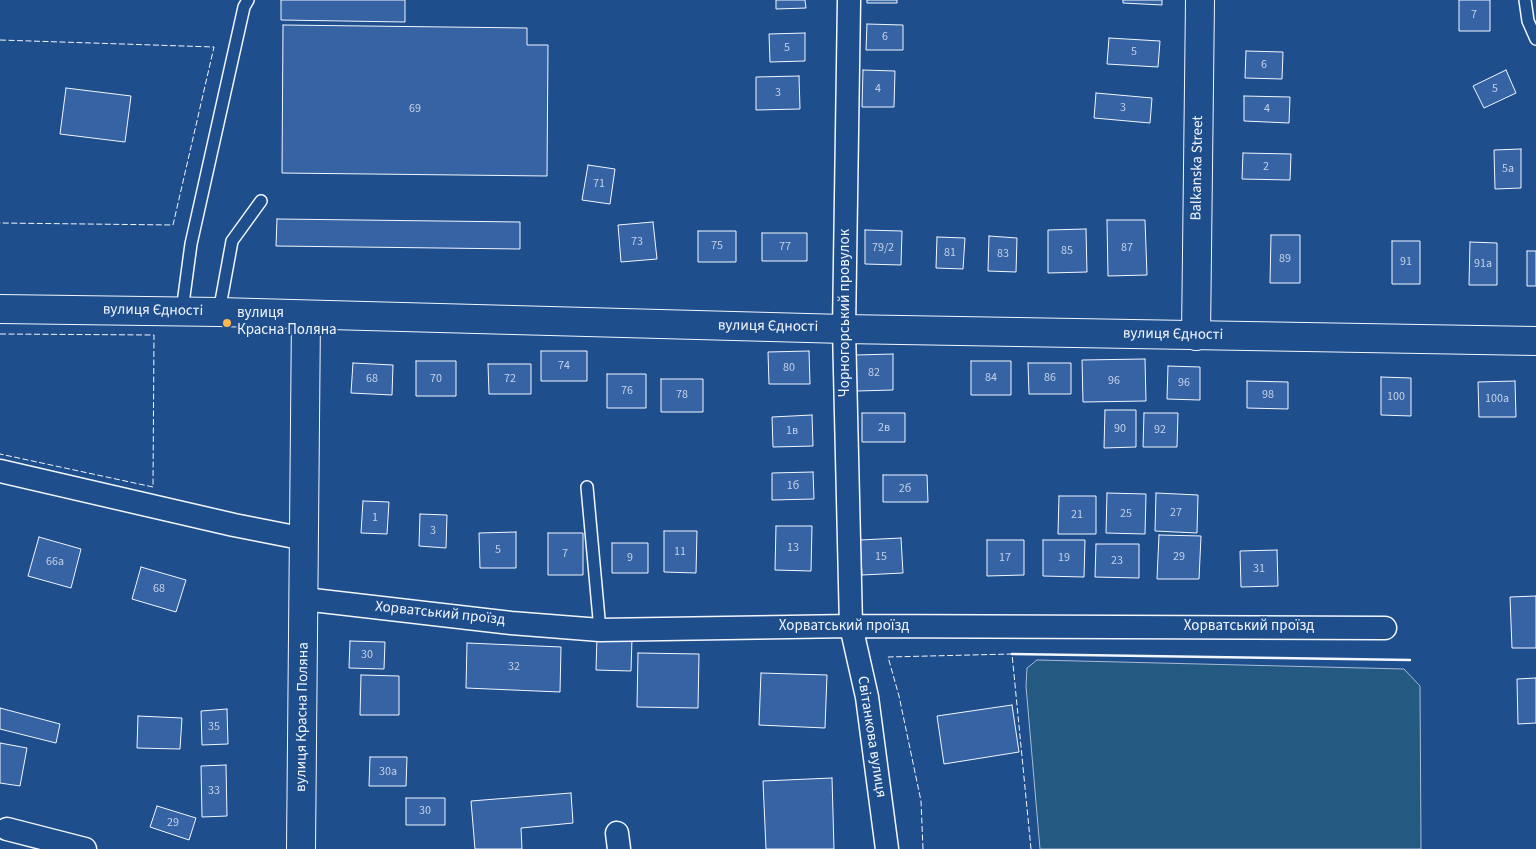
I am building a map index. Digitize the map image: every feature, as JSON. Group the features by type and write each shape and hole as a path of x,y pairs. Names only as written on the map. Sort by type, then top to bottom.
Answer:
{"main road":[{"name":"Balkanska Street","path":"1196,336 1200,0"},
{"name":"вулиця Єдності","path":"0,309 218,312 844,329 1536,341"},
{"name":"вулиця Красна Поляна","path":"301,849 306,315"}],"street":[{"name":"Чорногорський провулок","path":"849,0 844,329 851,626"},
{"path":"0,471 234,525 305,539"},
{"name":"Хорватський проїзд","path":"304,599 600,630 851,626 1385,628"},
{"name":"Світанкова вулиця","path":"851,626 867,697 888,849"},
{"path":"7,829 85,849"}],"lane":[{"path":"182,312 193,234 244,7 248,0"},
{"path":"1525,0 1528,21 1536,39"},
{"path":"218,312 232,241 262,201"},
{"path":"587,487 600,630"}],"shaded area":[{"path":"1037,660 1404,669 1420,686 1421,849 1040,849 1026,686 1027,668"}],"building":[{"path":"281,0 405,0 405,22 281,20"},
{"path":"776,0 805,0 806,8 776,9"},
{"path":"867,0 897,0 897,3 867,3"},
{"path":"1123,0 1162,0 1162,5 1123,3"},
{"path":"1459,0 1490,0 1490,31 1459,31"},
{"path":"867,24 903,25 903,50 866,50"},
{"path":"283,25 527,28 527,45 548,45 547,176 282,173"},
{"path":"805,33 805,61 770,62 769,34"},
{"path":"1109,38 1160,41 1158,67 1107,64"},
{"path":"1246,51 1283,52 1282,79 1245,78"},
{"path":"863,70 895,71 894,107 862,107"},
{"path":"1506,70 1516,93 1484,108 1473,86"},
{"path":"799,76 800,109 756,110 756,77"},
{"path":"66,88 131,96 125,142 60,134"},
{"path":"1096,93 1152,98 1150,123 1094,118"},
{"path":"1244,96 1290,97 1289,123 1244,121"},
{"path":"1521,149 1521,188 1495,189 1494,150"},
{"path":"1243,153 1291,154 1290,180 1242,179"},
{"path":"588,165 615,169 610,204 582,200"},
{"path":"277,219 520,222 520,249 276,246"},
{"path":"1107,220 1145,220 1147,275 1108,276"},
{"path":"653,222 657,259 621,262 618,225"},
{"path":"1086,229 1087,272 1048,273 1048,230"},
{"path":"865,230 902,231 901,265 865,264"},
{"path":"698,231 736,231 736,262 698,262"},
{"path":"762,233 807,233 807,261 762,261"},
{"path":"1271,235 1300,235 1300,283 1270,283"},
{"path":"989,236 1017,238 1016,272 988,271"},
{"path":"937,237 965,238 963,269 936,268"},
{"path":"1392,241 1420,241 1420,284 1392,284"},
{"path":"1470,242 1497,243 1497,285 1469,285"},
{"path":"1527,251 1536,251 1536,286 1527,286"},
{"path":"541,351 587,351 587,381 541,381"},
{"path":"809,351 810,384 769,384 768,352"},
{"path":"893,354 893,390 857,391 856,355"},
{"path":"1145,359 1146,401 1083,402 1082,360"},
{"path":"416,361 456,361 456,396 416,396"},
{"path":"971,361 1011,361 1011,395 971,395"},
{"path":"353,363 393,365 392,395 351,393"},
{"path":"1028,363 1071,363 1071,394 1029,394"},
{"path":"488,364 531,364 531,394 489,394"},
{"path":"1168,366 1200,367 1200,400 1167,399"},
{"path":"607,374 646,374 646,408 607,408"},
{"path":"1381,377 1411,378 1411,416 1381,415"},
{"path":"661,379 703,379 703,412 661,412"},
{"path":"1247,381 1288,382 1288,409 1247,408"},
{"path":"1515,381 1516,417 1479,417 1478,382"},
{"path":"1105,410 1136,410 1136,447 1104,448"},
{"path":"862,413 905,413 905,442 862,442"},
{"path":"1144,413 1178,413 1177,447 1143,447"},
{"path":"812,415 813,446 773,447 772,417"},
{"path":"813,472 814,499 772,500 772,473"},
{"path":"883,475 927,475 928,502 883,502"},
{"path":"1107,493 1146,494 1145,534 1106,533"},
{"path":"1156,493 1198,495 1197,533 1155,531"},
{"path":"1059,496 1096,496 1096,534 1058,534"},
{"path":"363,501 389,502 387,534 361,533"},
{"path":"420,514 447,515 446,548 419,546"},
{"path":"776,526 812,526 811,571 775,570"},
{"path":"664,531 697,531 696,573 664,572"},
{"path":"516,532 516,568 480,568 479,533"},
{"path":"548,533 583,533 583,575 548,575"},
{"path":"1159,535 1201,536 1199,579 1157,579"},
{"path":"39,537 81,549 71,588 28,576"},
{"path":"901,538 903,573 862,575 860,540"},
{"path":"987,540 1024,540 1024,575 987,576"},
{"path":"1043,540 1085,540 1084,577 1043,576"},
{"path":"612,543 648,543 648,573 612,573"},
{"path":"1096,544 1139,544 1139,578 1095,577"},
{"path":"1277,550 1278,586 1241,587 1240,551"},
{"path":"141,567 186,580 176,612 132,599"},
{"path":"1536,596 1536,648 1512,648 1510,597"},
{"path":"597,637 632,638 631,671 596,670"},
{"path":"350,641 385,642 384,669 349,668"},
{"path":"467,643 561,647 560,692 466,688"},
{"path":"638,653 699,654 698,708 637,707"},
{"path":"761,673 827,675 825,728 759,725"},
{"path":"361,675 399,676 399,715 360,715"},
{"path":"1536,678 1536,723 1518,724 1517,679"},
{"path":"1012,705 1019,752 944,764 937,716"},
{"path":"0,708 60,724 56,743 0,729"},
{"path":"227,709 228,744 202,745 201,711"},
{"path":"138,716 182,718 180,749 137,748"},
{"path":"0,743 27,748 20,786 0,783"},
{"path":"370,757 407,757 406,786 369,786"},
{"path":"226,765 227,816 202,817 201,766"},
{"path":"832,778 834,849 766,849 763,781"},
{"path":"571,793 573,823 521,828 522,849 475,849 471,801"},
{"path":"406,798 445,798 445,825 406,825"},
{"path":"157,806 196,818 189,840 150,827"}],"fence":[{"path":"0,40 214,47 173,225 0,223"},
{"path":"0,334 154,335 153,487 0,454"},
{"path":"923,849 921,801 899,696 888,657 1012,654 1031,849"}],"wall":[{"path":"1012,654 1410,660"}],"place":[{"name":"вулиця Красна Поляна","path":"227,323"}]}
